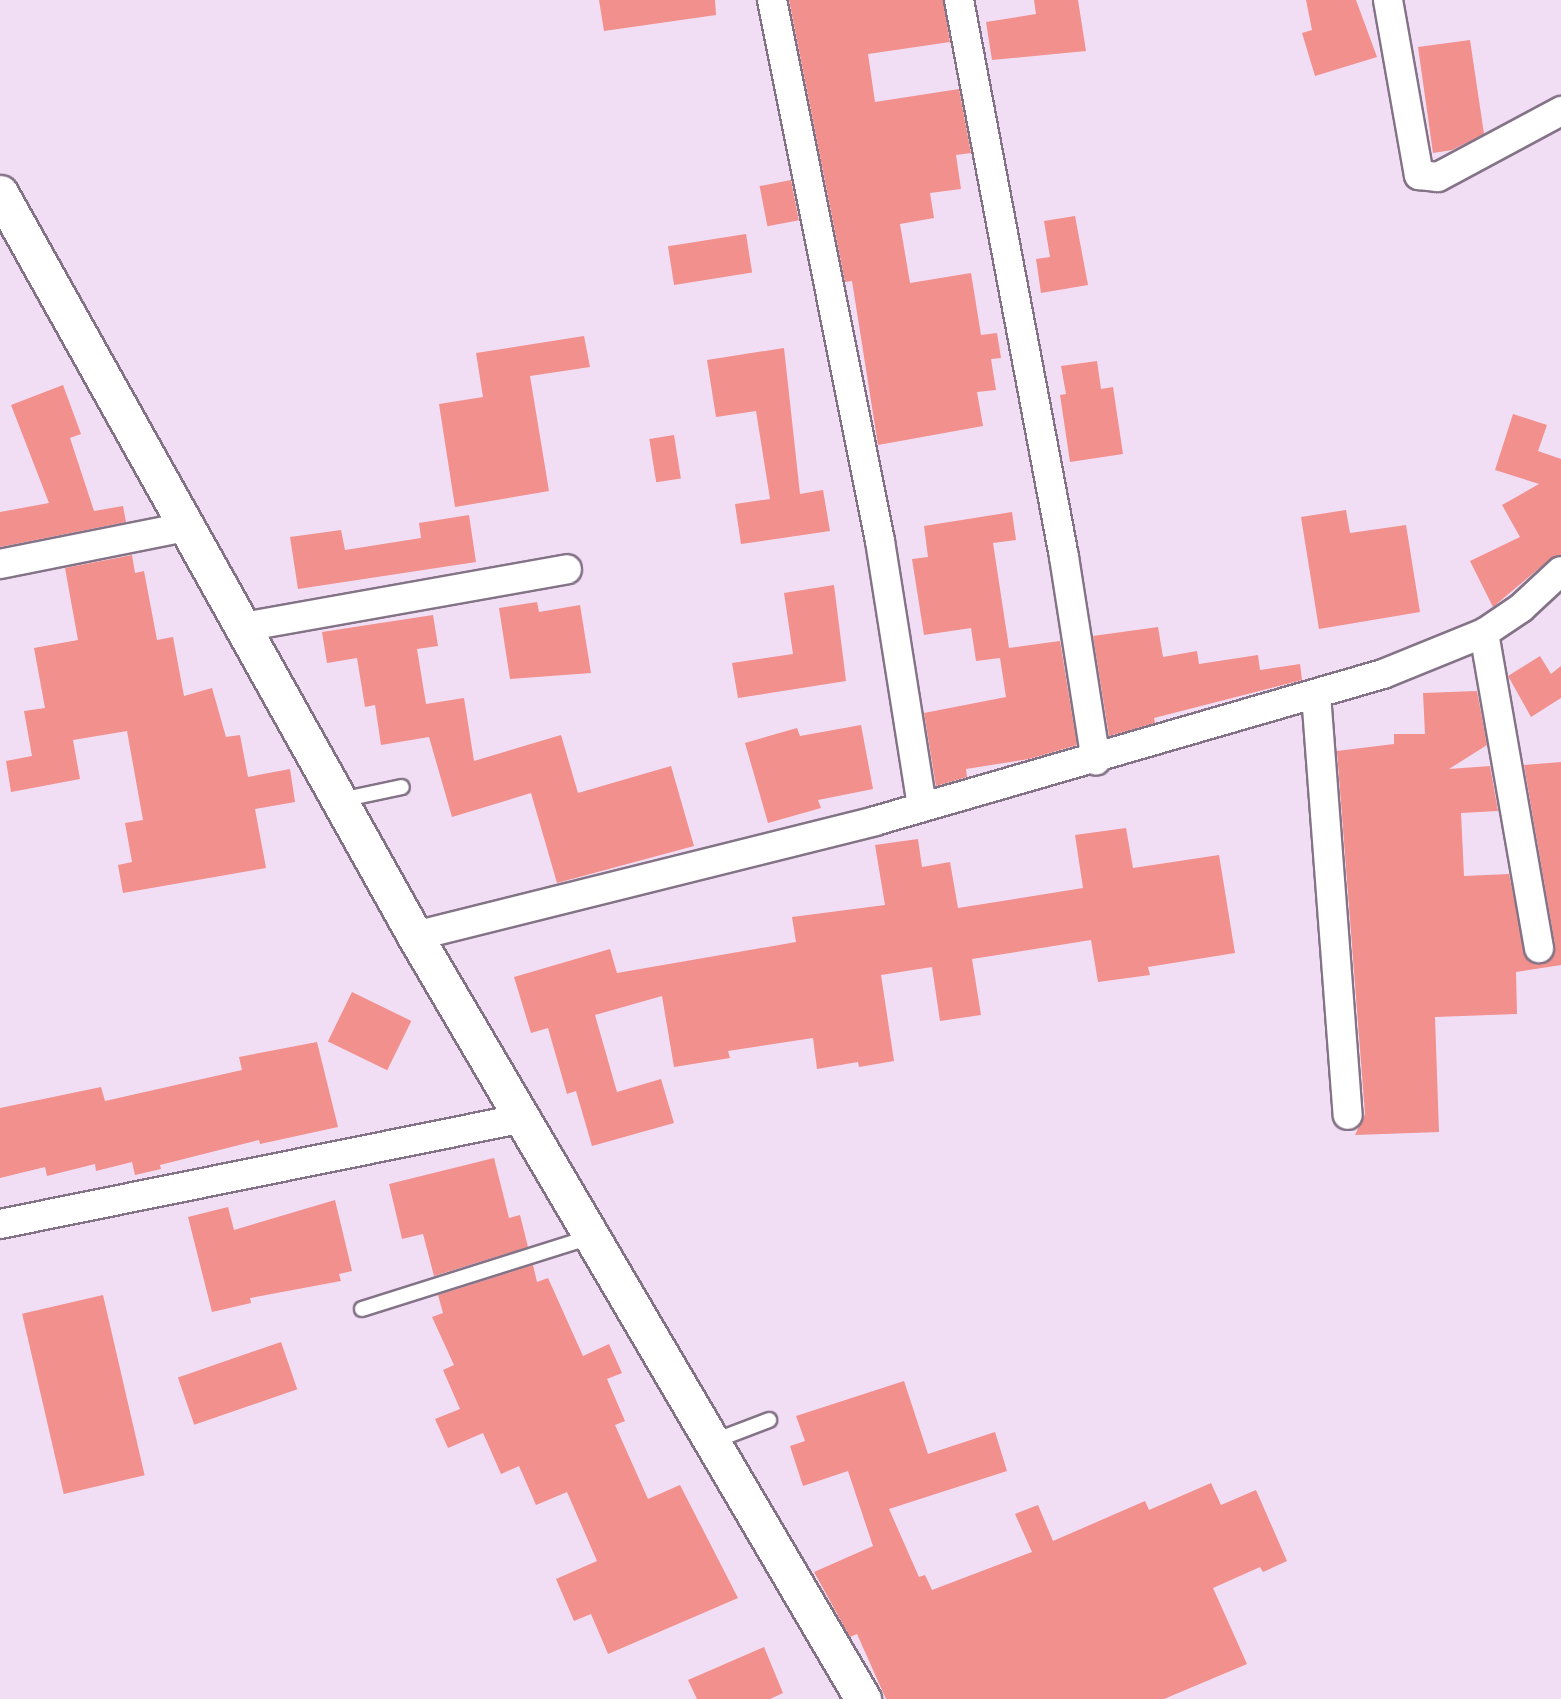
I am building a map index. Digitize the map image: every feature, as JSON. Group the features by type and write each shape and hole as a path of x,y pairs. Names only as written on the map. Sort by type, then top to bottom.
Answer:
{"street":[{"path":"772,0 880,541 922,807"},
{"path":"959,0 1064,556 1096,761"},
{"path":"1388,0 1419,175 1438,177 1561,111"},
{"path":"2,200 415,936 714,1441 863,1699"},
{"path":"0,564 186,527"},
{"path":"243,628 568,569"},
{"path":"415,936 1096,761 1316,694 1484,633 1521,608 1561,571"},
{"path":"1484,633 1539,948"},
{"path":"1316,694 1348,1115"},
{"path":"0,1224 524,1118"}],"lane":[{"path":"339,800 402,787"},
{"path":"362,1309 592,1237"},
{"path":"714,1441 769,1420"}],"building":[{"path":"599,0 715,0 716,15 604,31"},
{"path":"789,0 943,0 950,42 868,54 875,102 959,89 971,153 956,155 961,189 930,193 934,218 900,224 910,283 971,273 981,335 997,333 1001,358 991,359 996,390 977,392 983,426 878,445 852,281 845,282"},
{"path":"1034,0 1078,0 1086,51 992,60 986,22 1036,14"},
{"path":"1306,0 1356,0 1377,57 1315,76 1302,33 1312,30"},
{"path":"1470,40 1484,134 1452,150 1433,153 1418,47"},
{"path":"791,180 799,220 767,226 760,186"},
{"path":"1075,216 1088,285 1041,293 1036,259 1050,257 1044,221"},
{"path":"746,234 752,273 674,285 668,246"},
{"path":"584,336 590,367 530,376 549,491 455,507 439,404 483,397 476,353"},
{"path":"784,348 800,494 823,490 830,531 741,544 735,504 770,499 756,411 716,417 707,360"},
{"path":"1097,361 1101,389 1113,387 1123,454 1070,462 1060,395 1066,394 1061,366"},
{"path":"63,385 81,434 70,438 94,511 123,506 126,522 0,547 0,512 49,503 11,405"},
{"path":"1513,414 1547,425 1538,451 1561,459 1561,555 1550,559 1493,607 1470,561 1520,537 1502,505 1539,484 1495,470"},
{"path":"674,435 681,478 656,482 649,439"},
{"path":"1346,510 1350,533 1406,525 1420,612 1319,629 1301,517"},
{"path":"1012,512 1016,540 993,543 1009,648 1060,641 1077,745 1029,759 966,769 967,777 936,786 924,713 1006,697 1000,658 976,661 971,628 924,635 912,559 928,557 924,526"},
{"path":"469,515 476,562 298,589 290,537 341,530 345,550 421,538 419,523"},
{"path":"132,555 135,573 144,571 157,640 173,637 184,696 212,688 226,737 240,735 248,777 290,769 295,802 255,809 266,868 123,893 118,865 132,862 125,823 143,820 127,731 73,740 80,779 11,792 6,761 32,756 24,711 45,708 34,648 78,640 65,568"},
{"path":"834,585 846,681 738,698 732,663 793,654 784,593"},
{"path":"537,602 539,612 580,605 591,673 510,679 499,608"},
{"path":"433,615 438,646 417,649 426,704 464,698 474,761 561,735 578,793 671,766 694,846 557,883 531,793 452,817 429,737 381,745 375,705 365,707 357,658 327,663 322,632"},
{"path":"1158,627 1163,657 1197,651 1199,664 1258,655 1260,670 1300,664 1302,680 1154,718 1155,723 1109,736 1093,636"},
{"path":"1540,656 1551,674 1561,666 1561,698 1531,717 1508,676"},
{"path":"1477,691 1487,745 1449,769 1490,766 1498,811 1461,813 1464,876 1509,874 1526,958 1541,964 1550,960 1555,945 1524,765 1561,762 1561,965 1516,972 1517,1014 1435,1017 1439,1132 1355,1135 1365,1114 1337,751 1394,744 1394,734 1425,734 1423,693"},
{"path":"861,725 873,789 818,800 821,808 768,823 745,743 797,728 800,736"},
{"path":"1126,828 1133,868 1219,855 1235,953 1148,967 1150,975 1098,982 1091,940 972,959 981,1015 940,1021 932,967 881,975 894,1061 859,1067 858,1062 817,1069 813,1038 728,1051 730,1058 674,1067 662,996 595,1015 617,1092 661,1079 674,1123 592,1146 576,1091 567,1094 548,1028 531,1033 514,977 610,949 617,973 796,942 792,917 885,905 875,845 918,839 922,867 950,862 958,908 1083,888 1075,835"},
{"path":"352,992 411,1021 387,1070 328,1041"},
{"path":"317,1042 338,1127 260,1144 259,1140 160,1165 161,1169 135,1175 132,1162 96,1171 95,1164 47,1176 45,1167 0,1178 0,1108 101,1087 105,1101 242,1070 239,1057"},
{"path":"494,1158 509,1218 520,1215 528,1247 434,1276 423,1234 402,1239 389,1184"},
{"path":"335,1200 352,1271 339,1274 341,1281 250,1298 251,1303 212,1312 188,1217 228,1207 234,1230"},
{"path":"533,1265 537,1282 548,1278 583,1356 609,1344 622,1373 607,1379 625,1421 615,1425 648,1499 680,1485 738,1598 608,1654 591,1614 574,1621 556,1579 597,1561 567,1492 536,1505 519,1466 501,1474 483,1433 448,1448 435,1419 460,1409 443,1370 454,1365 432,1317 443,1313 438,1295"},
{"path":"103,1295 145,1475 64,1494 22,1314"},
{"path":"281,1342 297,1389 194,1425 178,1377"},
{"path":"904,1381 928,1454 995,1432 1007,1471 889,1509 919,1577 925,1575 932,1590 1032,1552 1015,1514 1038,1505 1053,1541 1145,1501 1149,1510 1211,1483 1221,1505 1256,1490 1287,1561 1263,1572 1260,1567 1213,1588 1247,1664 1164,1699 886,1699 857,1634 850,1637 814,1572 873,1546 848,1471 803,1486 790,1446 805,1441 796,1416"},
{"path":"764,1647 783,1693 770,1699 697,1699 688,1680"}]}
